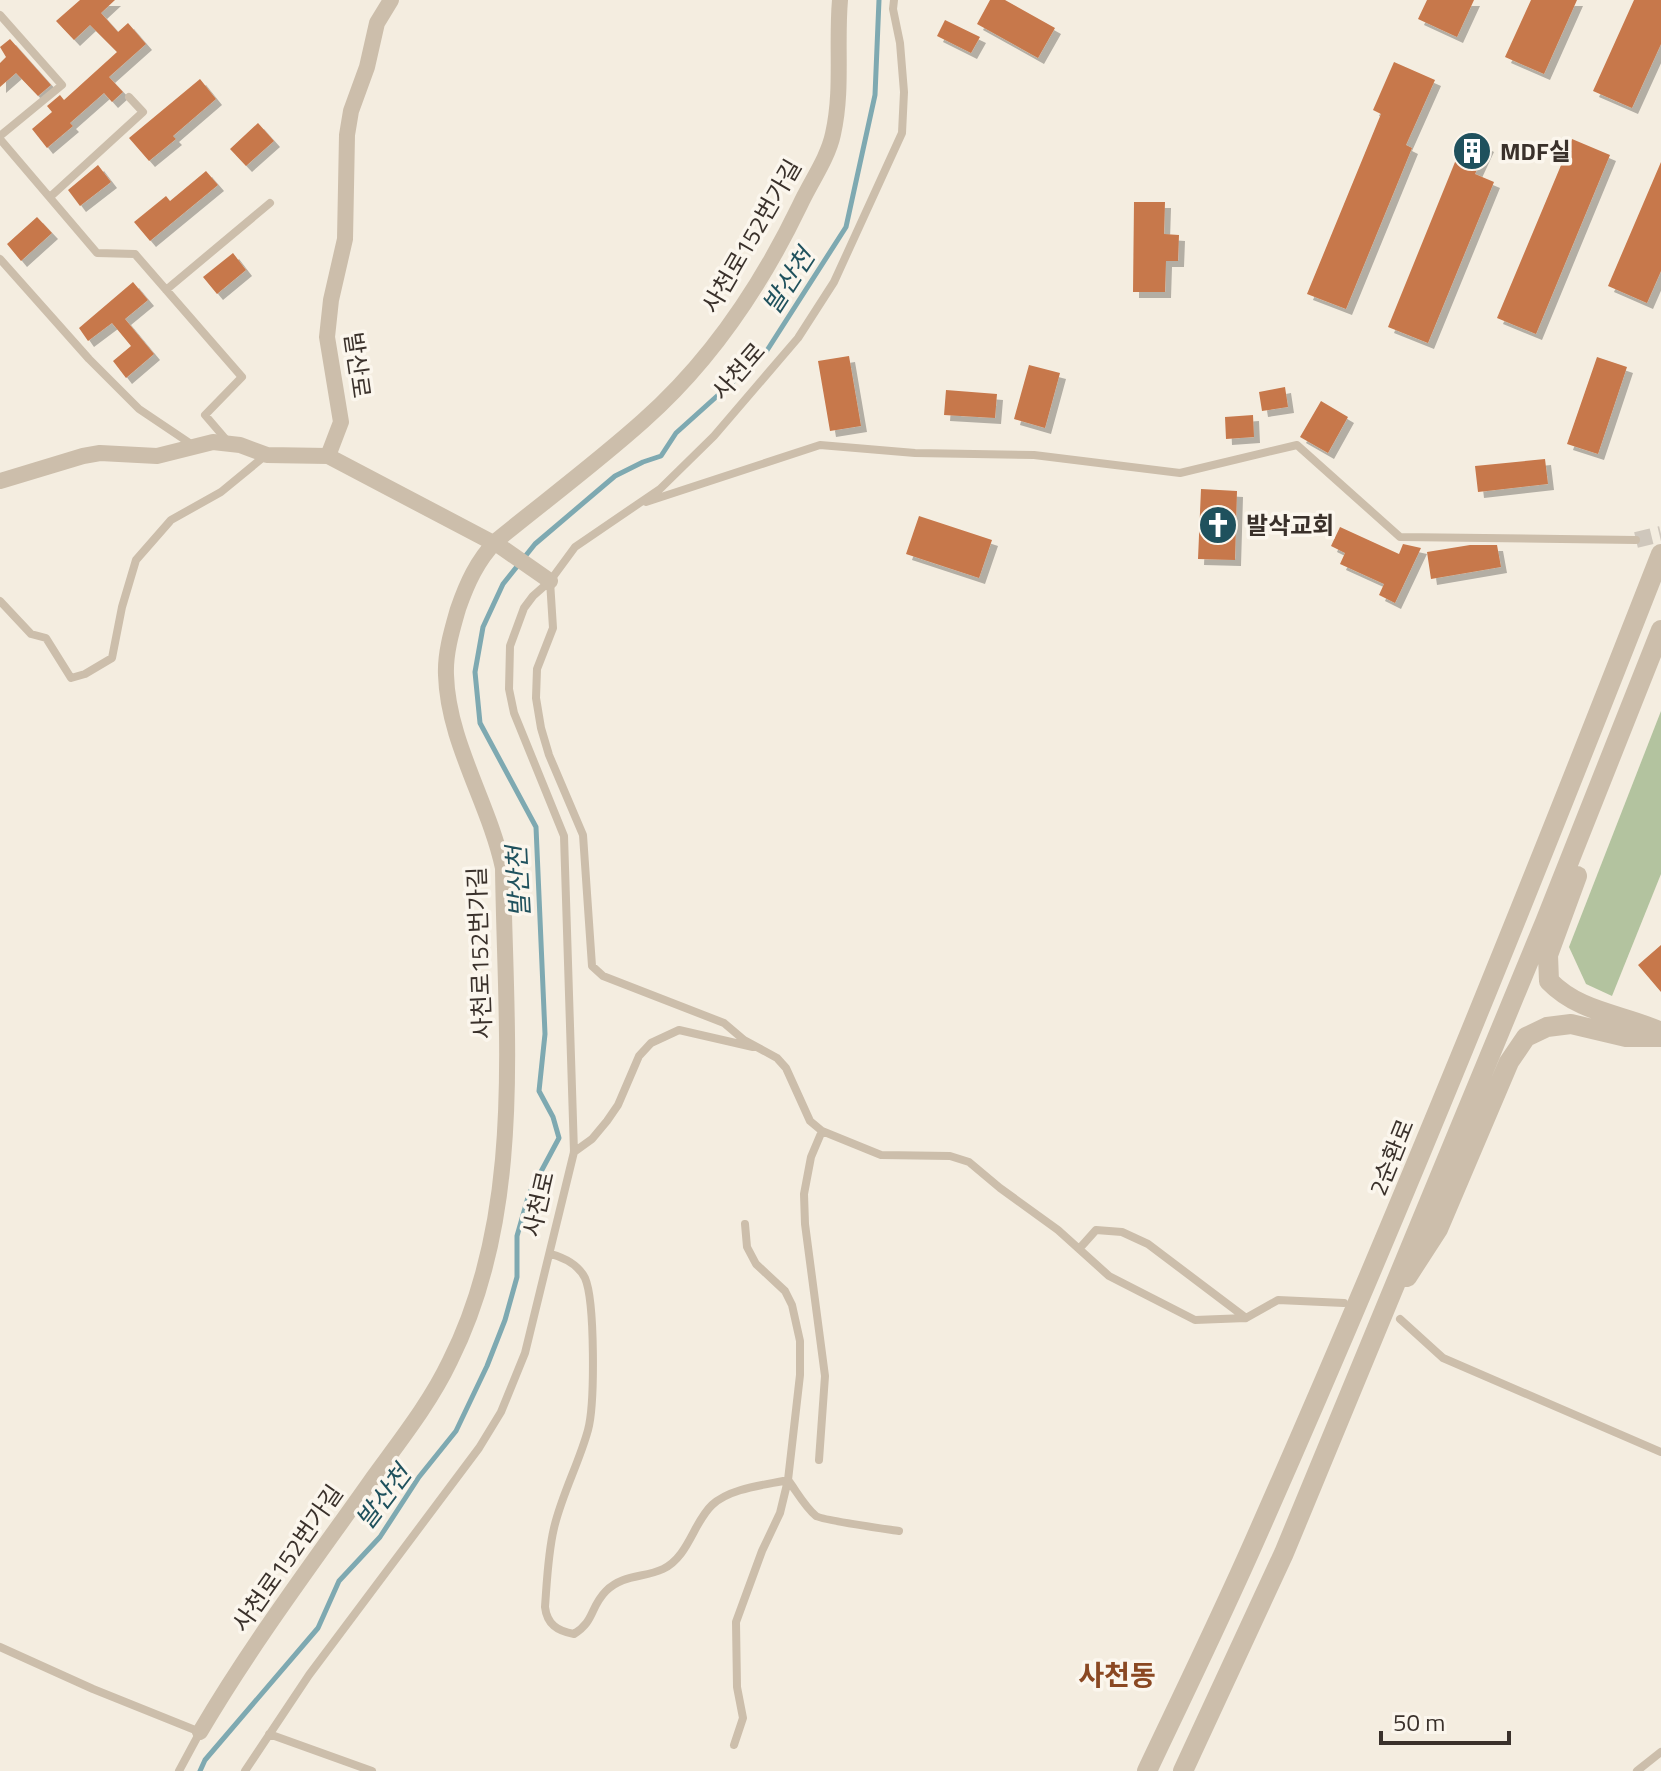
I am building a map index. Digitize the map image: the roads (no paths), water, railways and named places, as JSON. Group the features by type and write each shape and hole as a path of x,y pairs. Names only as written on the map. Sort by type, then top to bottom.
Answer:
{"street":[{"name":"발산로","path":"328,456 341,422 327,337 331,300 345,239 347,135 377,23 391,0"},
{"name":"사천로152번가길","path":"200,1732 230,1681 430,1398 466,1326 482,1280 504,1162 507,1119 503,868 496,838 454,725 446,674 453,626 461,601 480,558 644,420 705,357 740,312 788,228 833,137 839,90 840,0"},
{"path":"0,481 91,454 157,456 213,442 267,455 328,456 497,545 545,578"},
{"name":"2순환로","path":"1147,1771 1253,1545 1389,1231 1519,914 1661,554"},
{"path":"1183,1771 1390,1318 1661,630"},
{"path":"1637,691 1572,892 1548,955 1549,981 1563,996 1584,1007 1636,1021 1661,1035"},
{"path":"1390,1318 1438,1229 1509,1062 1526,1037 1547,1027 1571,1024 1626,1037 1661,1035"}],"lane":[{"name":"사천로","path":"245,1771 309,1675 479,1448 501,1412 525,1353 551,1254 574,1152 564,836 514,713 509,689 510,646 524,608 545,578 575,547 660,489 714,436 798,338 834,282 902,133 904,92 894,0"},
{"path":"0,15 62,85 0,138 97,253 135,254 242,377 205,415 229,444"},
{"path":"50,197 143,112 129,97"},
{"path":"166,290 270,203"},
{"path":"0,259 89,359 139,409 195,447"},
{"path":"636,505 820,445 915,453 1034,455 1180,473 1297,445 1400,537 1636,540"},
{"path":"0,601 31,634 46,638 71,678 85,674 112,658 122,607 136,560 171,520 221,492 267,455"},
{"path":"545,578 553,628 537,669 536,698 549,755 583,835 592,966 603,976 724,1023 744,1040 777,1058 786,1068 810,1121 822,1131 881,1155 950,1156 969,1162 1109,1276 1195,1320 1246,1318 1278,1300 1344,1303"},
{"path":"574,1152 592,1139 613,1113 639,1056 651,1043 679,1030 761,1049"},
{"path":"819,1460 825,1376 805,1224 804,1194 811,1157 822,1131"},
{"path":"734,1745 743,1718 737,1687 736,1622 762,1551 780,1513 799,1406 800,1341 792,1305 785,1291 756,1264 747,1247 745,1224"},
{"path":"1079,1249 1096,1230 1122,1232 1148,1244 1246,1318"},
{"path":"551,1254 565,1258 584,1277 589,1295 593,1392 588,1428 560,1505 550,1544 545,1607 546,1617 551,1623 560,1631 574,1634 588,1626 596,1605 607,1589 628,1576 663,1569 679,1556 711,1505 751,1488 788,1480"},
{"path":"1390,1318 1443,1358 1661,1452"},
{"path":"788,1480 815,1515 823,1520 899,1531"},
{"path":"0,1647 200,1732"},
{"name":"사천로152번가길","path":"179,1771 200,1732"},
{"path":"269,1734 372,1771"},
{"path":"1637,1771 1661,1752"}],"waterway":[{"name":"발산천","path":"200,1771 205,1760 318,1628 339,1581 380,1537 419,1477 456,1431 505,1320 517,1277 517,1236 529,1194 559,1138 553,1117 539,1091 545,1034 536,827 480,723 475,672 483,627 503,584 535,544 615,476 661,456 676,433 766,352 846,227 875,95 879,0"}],"tunnel":[{"path":"1636,540 1661,534"}],"place":[{"name":"MDF실","path":"1472,151"},
{"name":"발삭교회","path":"1218,525"}],"district":[{"name":"사천동","path":"1117,1674"}]}
